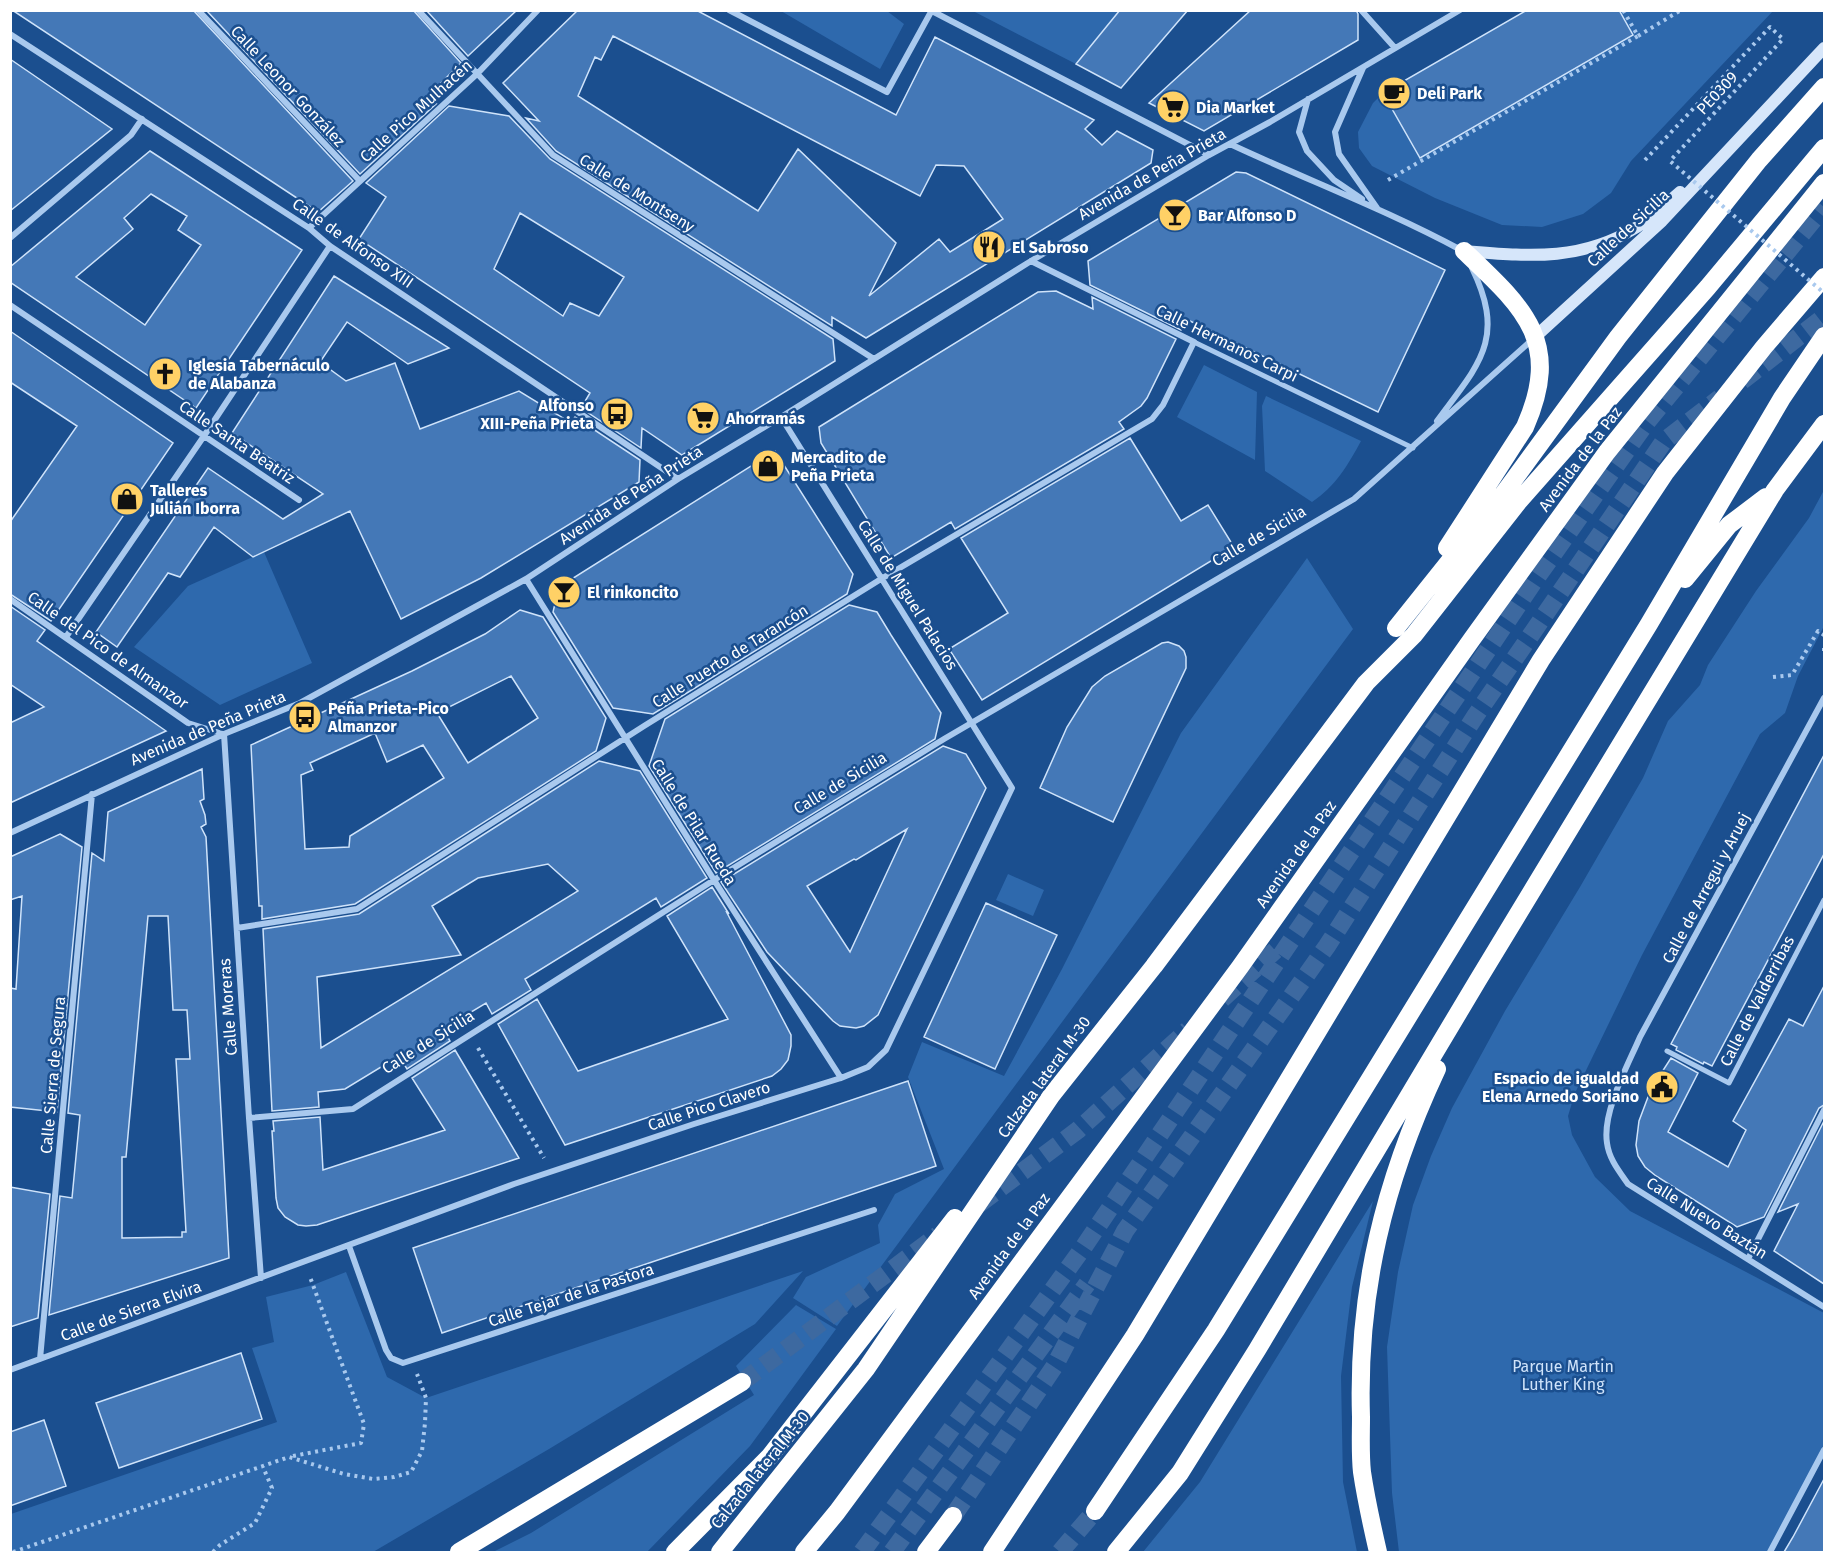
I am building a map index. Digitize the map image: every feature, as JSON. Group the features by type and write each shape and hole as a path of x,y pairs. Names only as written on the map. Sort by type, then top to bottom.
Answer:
{"highway":[{"path":"1396,628 1504,493 1626,327 1759,160 1824,87"},
{"name":"Calzada lateral M-30","path":"720,1552 866,1369 1051,1096 1154,966 1366,683 1414,635 1520,501 1708,286 1824,148"},
{"name":"Avenida de la Paz","path":"804,1552 837,1512 1240,967 1607,453 1824,183"},
{"path":"1366,683 1396,628 1525,427 1533,408 1540,361 1535,337 1528,320 1516,303 1464,251"},
{"path":"992,1552 1135,1335 1548,650 1665,473 1764,347 1824,277"},
{"path":"1095,1511 1216,1330 1649,624 1782,398 1824,336"},
{"path":"1116,1552 1140,1525 1186,1463 1257,1350 1775,490 1824,424"},
{"path":"1649,624 1729,525 1775,490"},
{"path":"1378,1552 1362,1470 1359,1371 1365,1300 1378,1230 1416,1114 1478,980"},
{"path":"675,1552 770,1456 1051,1096"},
{"path":"459,1552 742,1382"},
{"path":"926,1552 953,1516"}],"main road":[{"path":"1464,251 1546,256 1611,241 1638,226 1712,167 1824,48"},
{"name":"Calle de Sicilia","path":"1535,337 1662,221 1712,167"}],"street":[{"name":"Calle Leonor González","path":"198,10 359,180"},
{"name":"Calle de Montseny","path":"418,10 553,155 874,359"},
{"name":"Calle Pico Mulhacén","path":"309,228 478,73 537,10"},
{"path":"729,10 887,92 931,11 1209,155"},
{"path":"1361,10 1395,48"},
{"name":"Avenida de Peña Prieta","path":"10,833 224,734 300,703 526,579 678,479 1031,261 1460,10"},
{"name":"Calle de Alfonso XIII","path":"10,34 309,228 330,246 678,479"},
{"path":"1364,67 1335,132 1339,154 1377,208"},
{"path":"1308,99 1299,132 1307,151 1334,180 1377,208"},
{"path":"10,238 131,135 142,119"},
{"path":"1230,144 1377,208 1464,251"},
{"path":"66,637 204,436 330,246"},
{"name":"Calle de Sicilia","path":"1431,430 1469,379 1482,357 1488,333 1484,302 1478,281 1464,251"},
{"name":"Calle Hermanos Carpi","path":"1031,261 1413,448"},
{"name":"Calle Santa Beatriz","path":"10,305 299,500"},
{"name":"Calle de Sicilia","path":"249,1118 353,1109 714,880 972,722 1354,499 1535,337"},
{"name":"Calle Puerto de Tarancón","path":"237,927 357,909 626,737 881,579 1152,419 1163,405 1194,342"},
{"name":"Calle de Miguel Palacios","path":"781,417 1012,788"},
{"name":"Calle de Pilar Rueda","path":"526,579 841,1078"},
{"name":"Calle del Pico de Almanzor","path":"10,599 188,723 224,734"},
{"name":"Calle de Arregui y Aruej","path":"1616,1093 1640,1037 1824,698"},
{"name":"Calle Moreras","path":"224,734 261,1278"},
{"name":"Calle Pico Clavero","path":"261,1278 552,1171 841,1078 868,1067 886,1050 1012,788"},
{"name":"Calle Sierra de Segura","path":"40,1359 92,794"},
{"name":"Calle de Valderribas","path":"1667,1051 1729,1083 1824,900"},
{"name":"Calle Nuevo Baztán","path":"1616,1093 1609,1115 1606,1142 1613,1163 1628,1184 1824,1307"},
{"path":"1748,1259 1824,1110"},
{"name":"Calle Tejar de la Pastora","path":"412,1361 874,1210"},
{"path":"349,1246 386,1350 391,1358 403,1364 412,1361"},
{"name":"Calle de Sierra Elvira","path":"10,1370 261,1278"},
{"path":"1770,1552 1824,1450"}],"path":[{"path":"1623,10 1638,36"},
{"path":"1389,180 1681,10"},
{"name":"PE0309","path":"1645,160 1770,27 1783,39 1670,161 1824,293"},
{"path":"1773,677 1792,675 1818,631 1824,635"},
{"path":"470,1035 552,1171"},
{"path":"13,1552 289,1457 361,1443 364,1424 305,1262"},
{"path":"289,1457 344,1474 373,1479 394,1477 411,1472 422,1451 426,1398 412,1361"},
{"path":"213,1552 255,1523 272,1488 263,1467"}],"green space":[{"path":"781,11 887,11 904,24 880,69"},
{"path":"973,11 1120,11 1076,64"},
{"path":"1619,11 1773,11 1631,161 1611,193 1583,214 1542,227 1502,225 1435,198 1372,166 1359,148 1358,132 1373,103 1383,93 1420,158"},
{"path":"1204,365 1257,392 1255,460 1177,417"},
{"path":"1266,396 1361,441 1334,482 1312,502 1265,471 1262,406"},
{"name":"Parque Martin Luther King","path":"1824,490 1824,626 1798,676 1785,713 1760,734 1642,955 1575,1093 1568,1116 1572,1135 1595,1177 1630,1211 1824,1313 1824,1450 1770,1552 1399,1552 1392,1493 1387,1347 1398,1272 1413,1205 1431,1156 1452,1108 1505,1011 1643,778 1668,721 1700,685 1708,665 1756,591 1809,518"},
{"path":"264,552 312,663 220,705 134,647 188,586"},
{"path":"1307,558 1353,629 837,1326 793,1298 806,1277 880,1243 878,1225 895,1194 944,1169 908,1077 922,1042 1004,1076 1062,969 1181,733"},
{"path":"1008,874 1044,890 1033,916 996,900"},
{"path":"1373,1201 1352,1287 1341,1376 1343,1482 1357,1552 1143,1552 1200,1482"},
{"path":"803,1271 755,1324 373,1552 11,1552 11,1514 277,1422 252,1348 274,1342 266,1297 313,1285 346,1272 387,1377 426,1398"},
{"path":"796,1305 836,1329 750,1446 647,1552 493,1552 531,1533 754,1395 736,1366"}],"building":[{"path":"12,10 193,10 353,181 318,212"},
{"path":"206,10 413,10 461,63 422,102 436,104 360,174"},
{"path":"426,10 517,10 468,56"},
{"path":"578,10 696,10 896,115 935,37 1094,120 1085,129 1102,145 1117,131 1153,150 1151,163 866,338 832,317 832,326 556,151 526,118 539,121 503,83","holes":["613,36 920,196 936,165 964,166 1003,219 950,252 939,239 869,296 896,243 798,149 758,211 578,96 595,57 601,60"]},
{"path":"1120,10 1188,10 1121,88 1076,64"},
{"path":"1251,10 1356,10 1358,40 1204,131 1149,103"},
{"path":"1527,10 1619,10 1633,35 1420,158 1383,93"},
{"path":"10,59 112,129 10,211"},
{"path":"449,106 509,116 550,159 833,339 835,361 682,455 642,428 641,448 581,408 590,393 359,239 386,197 366,183","holes":["520,213 624,277 599,316 570,303 563,316 494,269"]},
{"path":"150,151 302,250 196,408 10,282 10,267","holes":["151,194 187,216 178,230 201,245 145,325 76,277 133,229 124,218"]},
{"path":"1236,172 1246,173 1445,270 1378,412 1186,319 1181,330 1090,285 1088,261"},
{"path":"334,276 449,348 408,364 347,322 320,362 346,381 395,363 420,429 519,391 571,423 575,417 640,460 639,482 481,578 401,619 350,511 253,557 214,527 180,577 168,573 117,647 96,632 208,468 283,519 323,494 232,433"},
{"path":"1056,291 1093,309 1092,297 1176,339 1147,398 1141,406 1119,422 1124,429 955,529 951,522 891,558 821,443 819,427 1038,292"},
{"path":"10,331 173,443 51,621 10,594 10,522 77,426 10,382"},
{"path":"1130,438 1181,521 1208,505 1234,547 982,700 949,649 1008,613 961,538"},
{"path":"775,451 853,574 847,594 653,714 613,708 553,612 559,587"},
{"path":"849,605 877,612 941,713 935,739 716,873 649,766 665,719"},
{"path":"10,606 45,630 37,641 166,731 10,803 10,723 44,707 10,684"},
{"path":"520,610 543,617 606,718 596,751 355,904 262,919 262,906 259,906 251,745 412,671 485,634","holes":["511,676 538,718 468,763 437,713","375,733 387,762 423,745 444,778 350,836 349,847 305,849 301,775 313,770 310,763"]},
{"path":"1168,642 1179,646 1184,651 1186,668 1113,822 1040,788 1067,727 1092,687 1105,676 1162,643"},
{"path":"943,746 966,754 986,788 878,1015 864,1026 856,1028 840,1026 833,1021 767,952 721,882","holes":["907,829 850,952 807,886"]},
{"path":"1824,755 1824,854 1712,1066 1704,1062 1703,1064 1676,1050 1677,1047 1671,1044"},
{"path":"599,761 640,771 707,878 661,907 656,898 525,979 531,990 492,1014 486,1003 443,1029 450,1041 407,1069 399,1056 345,1089 318,1092 319,1107 272,1111 263,929 359,914","holes":["548,864 578,891 321,1048 317,977 461,955 432,906 478,878"]},
{"path":"202,769 204,799 200,801 206,824 201,827 206,837 229,1258 49,1315 60,1196 72,1198 80,1115 68,1113 92,853 104,861 108,812","holes":["148,916 168,916 173,1010 187,1010 190,1059 176,1059 186,1232 182,1232 182,1237 122,1238 122,1157 126,1157"]},
{"path":"60,834 82,847 57,1112 10,1107 10,988 16,989 22,896 10,900 10,857"},
{"path":"712,887 729,914 726,911 791,1035 788,1060 772,1076 565,1145 498,1024 537,999 578,1071 728,1019 667,916"},
{"path":"986,903 1057,935 995,1069 924,1037"},
{"path":"1824,986 1824,1105 1819,1108 1764,1217 1737,1227 1645,1167 1638,1156 1636,1145 1639,1121 1651,1089 1671,1058 1698,1073 1668,1132 1728,1167 1746,1130 1733,1121 1789,1019 1803,1026"},
{"path":"455,1050 519,1158 317,1225 298,1225 285,1217 278,1208 276,1198 273,1121 320,1117 323,1170 445,1130 412,1078"},
{"path":"908,1081 936,1166 442,1333 413,1248"},
{"path":"1824,1121 1824,1284 1774,1251 1798,1204 1778,1212"},
{"path":"10,1187 50,1194 38,1318 10,1327"},
{"path":"241,1353 262,1419 119,1468 96,1403"},
{"path":"44,1420 66,1486 10,1506 10,1432"},
{"path":"1824,1479 1824,1552 1784,1552 1793,1537"}],"tunnel":[{"path":"862,1552 1083,1248 1535,580 1646,423 1824,207"},
{"path":"1742,381 1824,317"},
{"path":"953,1516 1054,1367 1125,1231 1327,946 1476,715 1664,441 1720,398"},
{"path":"1222,999 1279,947"},
{"path":"979,1204 1078,1130 1188,1030"},
{"path":"742,1382 938,1235"},
{"path":"892,1552 1087,1284"},
{"path":"1060,1552 1095,1511"}],"place":[{"name":"Deli Park","path":"1394,93"},
{"name":"Dia Market","path":"1173,107"},
{"name":"Bar Alfonso D","path":"1175,215"},
{"name":"El Sabroso","path":"989,247"},
{"name":"Iglesia Tabernáculo de Alabanza","path":"165,374"},
{"name":"Alfonso XIII-Peña Prieta","path":"617,414"},
{"name":"Ahorramás","path":"703,418"},
{"name":"Mercadito de Peña Prieta","path":"768,466"},
{"name":"Talleres Julián Iborra","path":"127,499"},
{"name":"El rinkoncito","path":"564,592"},
{"name":"Peña Prieta-Pico Almanzor","path":"305,717"},
{"name":"Espacio de igualdad Elena Arnedo Soriano","path":"1662,1087"}]}
